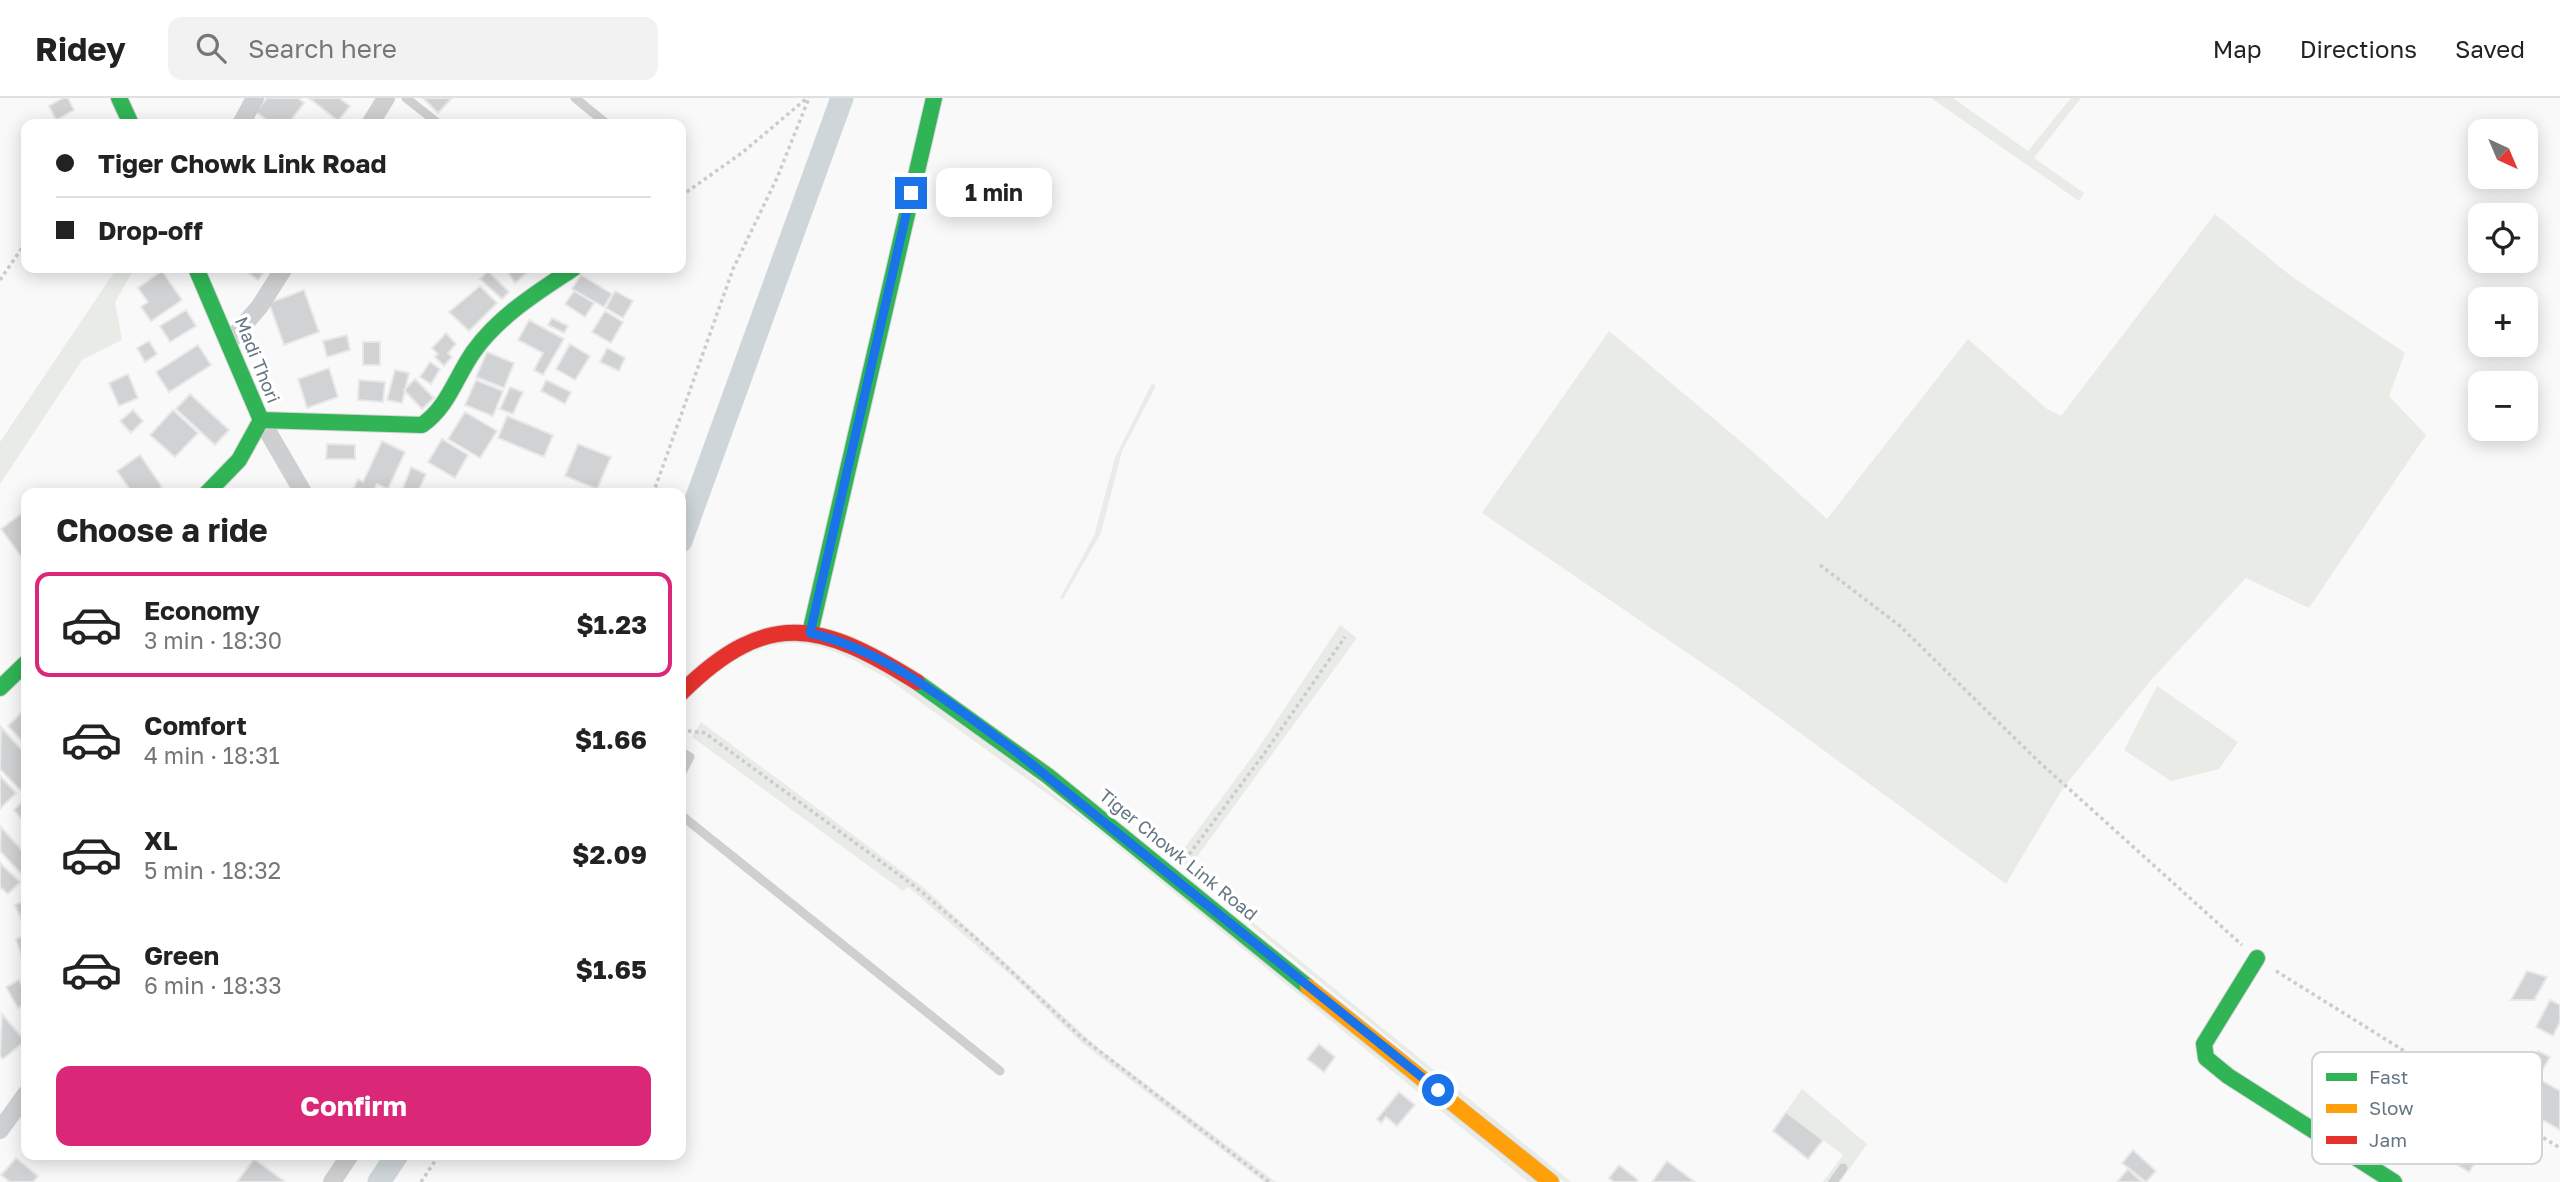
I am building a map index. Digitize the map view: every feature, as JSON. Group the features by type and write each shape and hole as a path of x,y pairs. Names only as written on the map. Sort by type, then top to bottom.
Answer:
{"street":[{"path":"119,98 129,119"},
{"path":"244,119 255,98"},
{"path":"373,119 386,98"},
{"path":"810,633 934,98"},
{"name":"Madi Thori","path":"198,273 230,341 261,420 239,460 212,488"},
{"path":"230,341 260,306 281,273"},
{"path":"261,420 422,425 434,418 445,405 474,351 496,325 567,273"},
{"path":"261,420 301,488"},
{"name":"Tiger Chowk Link Road","path":"686,688 719,657 741,643 773,633 810,633 869,652 945,700 1110,824 1551,1182"},
{"path":"0,688 21,668"},
{"path":"2257,958 2204,1044 2206,1058 2228,1076 2312,1130"},
{"path":"0,1130 7,1107"},
{"path":"332,1182 347,1160"},
{"path":"2366,1164 2394,1182"}],"lane":[{"path":"406,98 433,119"},
{"path":"575,98 601,119"},
{"path":"686,819 1000,1070"},
{"path":"1833,1182 1843,1168"}],"path":[{"path":"686,192 743,152 808,98"},
{"path":"655,488 733,269 777,178 808,98"},
{"path":"0,280 21,249"},
{"path":"1820,565 1900,626 2037,761 2257,958 2407,1052"},
{"path":"1172,877 1266,751 1345,637"},
{"path":"686,731 705,733 916,888 979,941 1080,1036 1269,1182"},
{"path":"2542,1137 2560,1148"},
{"path":"421,1182 436,1160"}],"shaded area":[{"path":"1931,98 1953,98 2028,151 2071,98 2081,98 2034,158 2084,193 2079,201"},
{"path":"2215,214 2291,276 2405,353 2389,396 2426,435 2309,608 2246,578 2151,680 2063,788 2006,884 1736,686 1482,513 1609,331 1751,450 1827,519 1968,339 2047,409 2061,416"},
{"path":"114,273 132,273 115,302 122,340 82,360 0,484 0,442"},
{"path":"1152,383 1156,386 1122,451 1101,533 1063,599 1060,598 1094,536 1115,458"},
{"path":"1340,625 1357,638 1188,869 1571,1182 1564,1182 1174,862 1255,753"},
{"path":"791,639 852,652 956,716 1539,1182 1528,1182 1096,829 887,678 836,652 809,644 781,644 734,658"},
{"path":"2157,686 2238,742 2219,769 2171,781 2124,750"},
{"path":"701,722 923,887 1097,1047 1276,1182 1264,1182 1082,1043 1014,978 908,887 903,891 692,737"},
{"path":"1802,1089 1867,1144 1840,1182 1823,1182 1843,1155 1786,1112"}],"building":[{"path":"68,98 74,110 56,119 49,106"},
{"path":"267,98 298,98 304,103 292,119 265,119 256,112"},
{"path":"309,98 339,98 350,106 340,119 335,119"},
{"path":"423,98 452,98 438,113"},
{"path":"159,273 163,273 182,300 151,321 141,307 148,302 138,288"},
{"path":"249,273 263,273 258,280"},
{"path":"490,273 509,292 502,299 480,279"},
{"path":"508,273 526,273 515,283"},
{"path":"581,275 612,294 604,307 572,289"},
{"path":"480,286 497,303 469,331 449,312"},
{"path":"304,290 319,332 284,345 269,303"},
{"path":"574,291 594,303 585,317 565,304"},
{"path":"615,291 633,301 623,318 606,308"},
{"path":"186,310 196,326 170,342 160,326"},
{"path":"605,311 623,322 611,343 592,332"},
{"path":"552,318 568,326 564,333 548,325"},
{"path":"529,320 564,339 543,375 534,370 543,353 518,340"},
{"path":"446,333 456,344 448,353 452,357 444,366 435,357 438,354 432,348"},
{"path":"347,335 350,350 327,357 323,341"},
{"path":"149,341 157,354 145,362 137,348"},
{"path":"363,342 380,342 380,365 363,365"},
{"path":"570,344 590,356 575,380 556,369"},
{"path":"198,345 211,365 169,392 156,372"},
{"path":"607,348 625,358 619,371 600,362"},
{"path":"487,352 514,363 504,388 476,377"},
{"path":"430,362 440,369 431,384 420,377"},
{"path":"329,368 338,397 307,408 298,379"},
{"path":"395,370 409,373 402,403 387,400"},
{"path":"128,374 138,398 119,406 109,383"},
{"path":"415,379 434,398 422,409 404,390"},
{"path":"359,380 385,382 383,402 358,400"},
{"path":"476,380 503,391 493,416 465,405"},
{"path":"546,380 571,392 565,404 541,391"},
{"path":"510,387 523,392 513,414 500,409"},
{"path":"190,394 229,430 215,445 176,409"},
{"path":"133,410 143,421 131,433 120,421"},
{"path":"173,410 198,433 175,457 150,435"},
{"path":"465,412 497,431 480,458 448,439"},
{"path":"507,416 553,435 544,457 498,438"},
{"path":"442,439 468,455 455,478 428,462"},
{"path":"382,441 405,452 388,488 377,484 375,488 354,488 358,479 363,482"},
{"path":"327,444 355,445 355,459 326,459"},
{"path":"578,444 611,457 597,488 565,476"},
{"path":"140,455 162,487 129,488 117,471"},
{"path":"411,467 426,474 420,488 403,488"},
{"path":"21,514 21,556 1,529"},
{"path":"21,713 21,740 8,726"},
{"path":"1,727 21,749 21,789 0,769"},
{"path":"0,776 16,793 0,809"},
{"path":"21,803 21,818 14,810"},
{"path":"1,827 21,849 21,874 0,851"},
{"path":"0,863 20,882 8,894 0,887"},
{"path":"21,902 21,918 15,905"},
{"path":"21,937 21,954 16,939"},
{"path":"2527,971 2547,977 2534,1000 2511,1000"},
{"path":"19,980 21,1006 18,1008 6,987"},
{"path":"2550,1000 2560,1005 2560,1022 2553,1036 2536,1027"},
{"path":"2,1014 21,1036 21,1044 3,1059 0,1056"},
{"path":"1319,1044 1335,1057 1324,1072 1307,1059"},
{"path":"2542,1053 2550,1057 2542,1071"},
{"path":"2542,1081 2560,1091 2560,1130 2542,1120"},
{"path":"1399,1092 1415,1105 1397,1126 1386,1117 1381,1123 1377,1119"},
{"path":"1786,1112 1823,1140 1808,1159 1773,1131"},
{"path":"2133,1150 2156,1171 2146,1182 2122,1163"},
{"path":"16,1158 38,1176 33,1182 10,1182 1,1175"},
{"path":"253,1160 284,1181 283,1182 237,1182"},
{"path":"1667,1161 1695,1182 1652,1182"},
{"path":"2456,1164 2474,1164 2469,1172"},
{"path":"1619,1165 1638,1180 1614,1182 1609,1178"},
{"path":"2128,1169 2142,1182 2117,1182"}],"waterway":[{"path":"686,527 842,98"},
{"path":"379,1182 394,1160"}],"traffic: fast":[{"path":"119,98 129,119"},
{"path":"810,633 934,98"},
{"path":"198,273 261,420 239,460 212,488"},
{"path":"261,420 422,425 439,409 484,338 520,305 566,273"},
{"path":"0,688 21,668"},
{"path":"917,682 1048,776 1308,987"},
{"path":"2257,958 2204,1044 2206,1058 2228,1076 2312,1130"},
{"path":"2366,1164 2394,1182"}],"traffic: slow":[{"path":"1308,987 1551,1182"}],"traffic: jam":[{"path":"686,688 712,665 741,647 769,636 796,633 823,636 852,646 917,682"}],"route":[{"path":"911,193 893,264 821,597 810,633 834,638 869,652 945,700 1014,750 1110,824 1172,877 1438,1090"}]}
